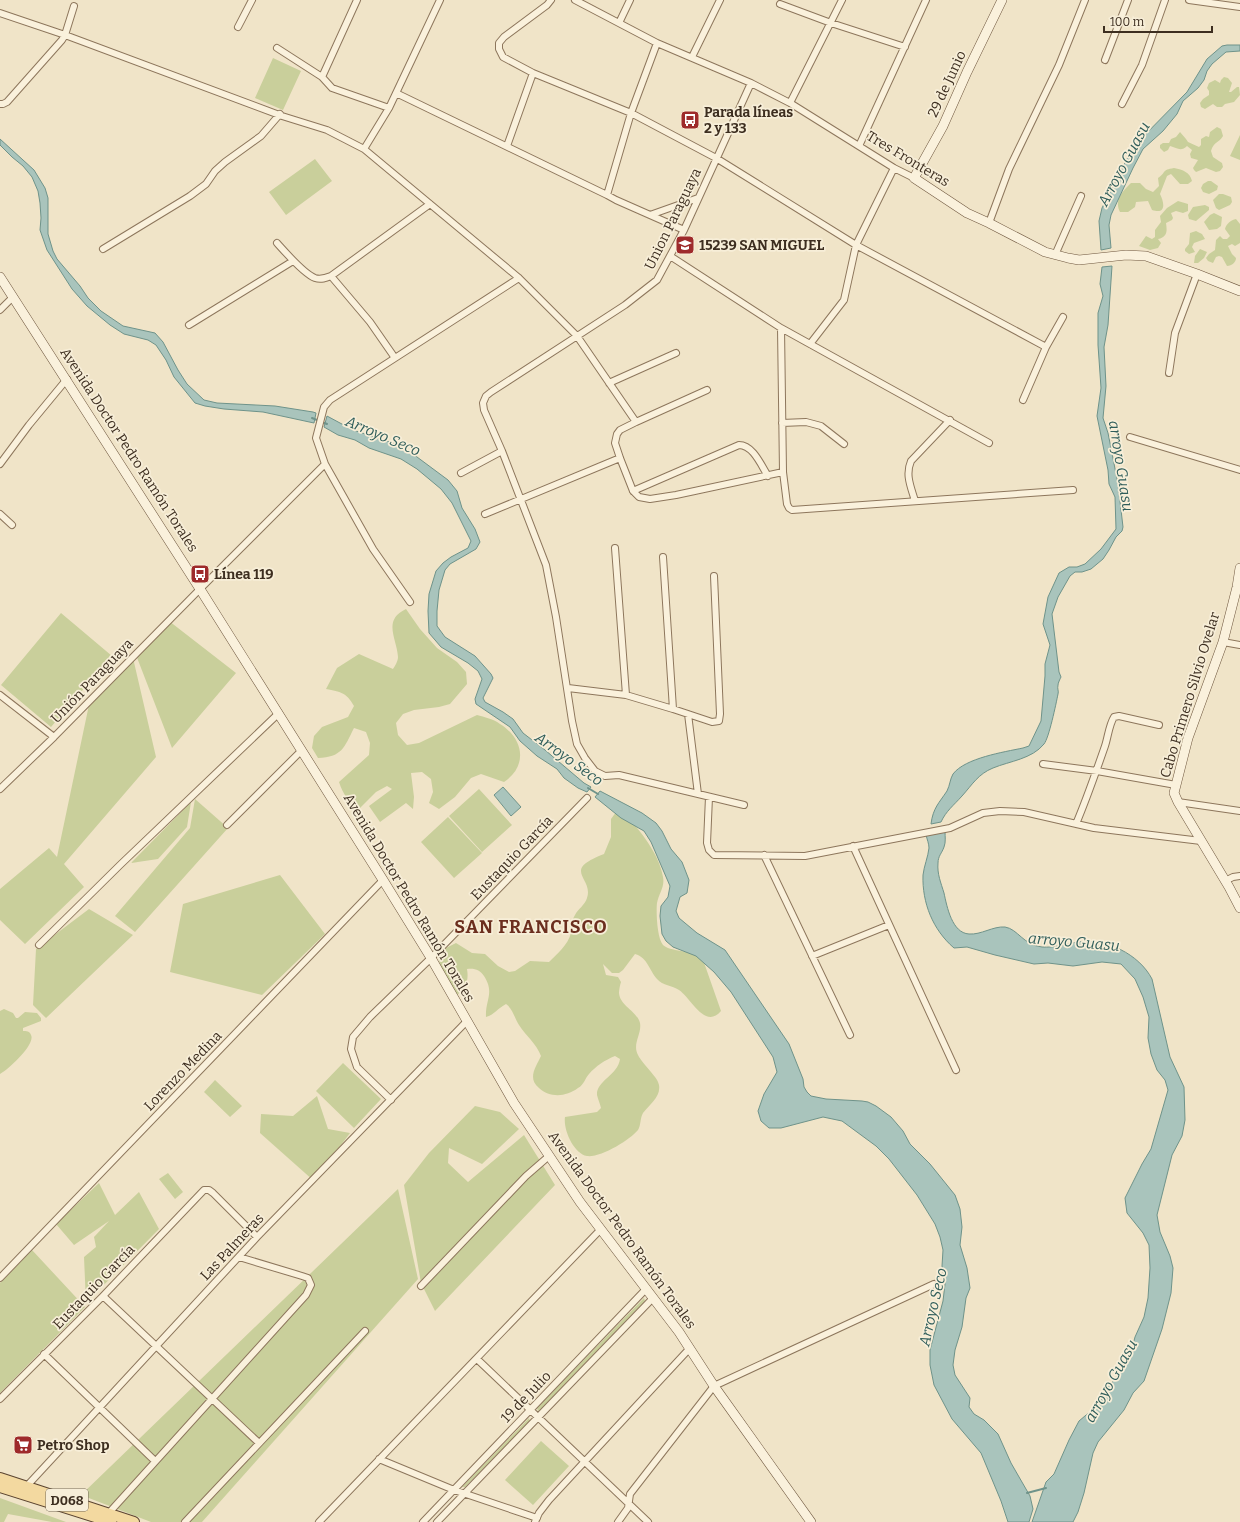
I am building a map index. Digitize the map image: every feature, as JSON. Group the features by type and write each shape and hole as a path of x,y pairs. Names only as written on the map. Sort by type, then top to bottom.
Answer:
{"main road":[{"name":"D068","path":"0,1478 23,1490 108,1518 134,1522"},
{"name":"D068","path":"0,1487 23,1490"}],"street":[{"path":"238,27 252,0"},
{"path":"322,77 357,0"},
{"path":"364,150 389,108 440,0"},
{"path":"552,0 504,37 499,43 499,49 503,57 533,73 631,113 716,158 856,245 1046,347"},
{"name":"Tres Fronteras","path":"575,0 658,43 751,83 790,103 894,168 914,178 968,213 1045,252 1079,260 1126,255 1146,256 1198,274 1240,291"},
{"path":"619,23 630,0"},
{"path":"692,57 720,0"},
{"path":"790,103 842,0"},
{"path":"859,146 926,0"},
{"name":"29 de Junio","path":"914,178 943,126 1002,0"},
{"path":"989,223 1009,169 1060,64 1085,0"},
{"path":"1105,60 1128,0"},
{"path":"1122,104 1142,65 1165,0"},
{"path":"1189,0 1240,7"},
{"path":"780,4 831,23 905,47"},
{"path":"0,104 7,102 65,35 74,6"},
{"path":"0,13 327,130 364,150 519,278 577,336 636,422"},
{"path":"607,194 631,113 658,43"},
{"path":"277,48 322,77 332,88 389,108"},
{"path":"507,146 533,73"},
{"name":"Union Paraguaya","path":"502,451 484,410 483,403 486,396 625,305 657,280 684,230 751,83"},
{"path":"396,93 607,194 616,200 684,230"},
{"path":"103,249 190,196 202,187 219,166 261,136 280,114"},
{"path":"810,344 844,300 856,245 894,168"},
{"path":"1055,255 1081,196"},
{"path":"650,215 698,198"},
{"path":"277,243 294,261 314,278 325,278 331,276 430,204"},
{"path":"670,256 781,328 950,420 989,443"},
{"path":"189,325 294,261"},
{"path":"1169,373 1175,333 1198,274"},
{"path":"331,276 370,322 395,358"},
{"name":"Avenida Doctor Pedro Ramón Torales","path":"0,277 279,713 383,880 431,958 514,1103 580,1202 690,1348 714,1386 811,1522"},
{"path":"410,602 373,549 325,464 316,438 324,407 330,400 519,278"},
{"path":"0,310 14,297"},
{"path":"1022,400 1046,347 1063,317"},
{"path":"781,328 783,472 786,504 792,510 1074,490"},
{"path":"609,383 676,353"},
{"path":"0,464 29,425 67,380"},
{"path":"707,390 636,422 620,430 617,434 615,443 620,458 633,490 639,497 650,499 676,496 783,472"},
{"path":"914,501 908,476 908,469 911,461 950,420"},
{"path":"782,423 806,422 820,426 844,444"},
{"path":"1130,437 1240,470"},
{"path":"633,490 739,445 745,445 749,448 768,476"},
{"path":"461,473 502,451 546,565 577,744 595,771 605,776 619,775 744,805"},
{"path":"486,514 620,458"},
{"name":"Unión Paraguaya","path":"0,789 54,737 325,464"},
{"path":"0,514 12,525"},
{"path":"615,548 626,695"},
{"path":"663,557 673,709"},
{"name":"Cabo Primero Silvio Ovelar","path":"1240,568 1238,587 1223,642 1188,738 1174,793 1240,908"},
{"path":"568,688 596,690 626,695 712,722 718,721 720,714 714,576"},
{"path":"1223,642 1240,646"},
{"path":"0,695 54,737"},
{"path":"39,945 120,865 279,713"},
{"path":"688,714 698,794"},
{"path":"1076,824 1097,771 1109,734 1111,721 1114,717 1119,716 1159,725"},
{"path":"227,825 302,750"},
{"path":"1043,764 1097,771 1176,785"},
{"path":"709,797 707,844 709,850 714,855 805,856 950,828 983,813 1000,811 1024,812 1102,829 1201,841"},
{"name":"Eustaquio García","path":"391,1100 357,1067 350,1049 353,1036 587,798"},
{"path":"1178,802 1240,811"},
{"path":"853,846 956,1070"},
{"path":"764,855 850,1035"},
{"path":"1225,881 1233,877 1240,876"},
{"name":"Lorenzo Medina","path":"0,1278 383,880"},
{"path":"812,956 889,925"},
{"name":"Las Palmeras","path":"23,1490 257,1237 467,1021"},
{"path":"421,1286 526,1176 549,1156"},
{"name":"Eustaquio García","path":"0,1399 103,1296 204,1190 209,1190 213,1193 257,1237"},
{"path":"319,1522 601,1229"},
{"path":"108,1518 155,1461 306,1295 311,1285 308,1278 239,1257"},
{"path":"618,1522 628,1508 630,1494 714,1386 934,1284"},
{"name":"19 de Julio","path":"423,1522 646,1289"},
{"path":"103,1296 259,1443"},
{"name":"19 de Julio","path":"438,1522 653,1298"},
{"path":"185,1522 365,1331"},
{"path":"380,1459 464,1494 536,1520 542,1508 690,1348"},
{"path":"44,1354 155,1461"},
{"path":"477,1358 648,1522"}],"green space":[{"path":"273,58 301,71 283,110 255,98"},
{"path":"1224,77 1228,78 1232,83 1229,92 1239,87 1240,95 1234,102 1225,104 1222,107 1217,107 1213,104 1205,109 1201,107 1200,103 1209,95 1207,88 1209,83 1215,80 1220,83"},
{"path":"1217,127 1221,129 1223,136 1214,145 1211,151 1213,157 1222,163 1223,167 1220,171 1216,172 1206,168 1196,172 1193,168 1198,160 1191,158 1190,154 1192,150 1187,146 1181,149 1170,146 1168,150 1164,152 1160,148 1160,145 1163,143 1169,143 1171,139 1176,137 1180,132 1188,142 1199,147 1201,145 1201,139 1206,136 1209,137 1210,132"},
{"path":"1240,135 1240,160 1230,156"},
{"path":"315,159 332,181 286,215 269,192"},
{"path":"1174,168 1186,172 1190,175 1192,181 1188,184 1180,184 1171,174 1167,176 1160,194 1163,201 1163,207 1160,211 1152,210 1148,201 1136,202 1135,207 1128,212 1120,212 1118,208 1118,200 1131,183 1140,183 1146,189 1153,192 1159,186 1158,178 1166,170"},
{"path":"1211,181 1218,186 1217,190 1209,194 1203,192 1201,188 1203,184"},
{"path":"1219,194 1231,197 1232,202 1230,205 1219,210 1216,208 1213,200"},
{"path":"1178,201 1188,204 1188,211 1183,213 1176,211 1171,213 1173,218 1166,223 1167,231 1164,237 1158,239 1161,243 1158,248 1150,250 1139,246 1146,236 1152,239 1155,237 1155,230 1161,222 1160,216 1167,208"},
{"path":"1205,205 1209,207 1209,210 1196,221 1189,219 1188,215 1193,207"},
{"path":"1214,213 1222,217 1221,226 1217,229 1209,230 1204,222"},
{"path":"1236,219 1240,224 1240,243 1235,246 1232,244 1228,246 1236,258 1232,265 1227,266 1222,257 1219,256 1216,257 1213,263 1208,261 1206,258 1215,250 1216,240 1220,236 1223,239 1227,239 1230,236 1225,229 1226,225 1232,220"},
{"path":"1196,231 1202,234 1205,239 1194,243 1192,247 1195,252 1189,254 1185,251 1185,249 1189,244 1190,233"},
{"path":"1200,249 1207,252 1204,258 1198,263 1194,263 1195,256"},
{"path":"406,609 420,629 437,648 457,662 466,672 467,684 450,704 414,710 403,714 396,723 398,735 407,745 419,743 477,715 498,722 508,730 518,745 520,761 512,776 504,782 481,774 471,778 455,797 439,809 429,803 433,792 431,779 422,772 411,773 414,797 413,809 406,803 380,822 369,806 392,789 387,786 376,792 359,809 342,791 339,782 369,755 370,743 366,732 354,728 345,746 332,756 318,758 312,748 314,736 322,727 348,717 354,706 343,693 326,689 337,668 359,654 393,669 398,657 393,630 394,619 399,613"},
{"path":"61,613 112,656 51,727 1,685"},
{"path":"169,621 236,673 172,748 136,655"},
{"path":"133,658 156,757 64,864 84,887 25,944 0,920 0,889 49,848 57,857 90,700"},
{"path":"479,789 512,825 482,852 449,816"},
{"path":"195,799 228,828 135,932 115,916 190,828"},
{"path":"191,802 187,827 158,859 131,863"},
{"path":"619,808 646,840 661,868 663,887 657,903 657,925 661,942 670,949 701,954 721,1011 715,1016 709,1017 704,1015 698,1011 679,990 659,981 654,976 646,961 635,954 619,973 612,973 603,964 606,975 618,977 621,982 619,992 620,998 636,1015 640,1023 636,1051 640,1059 656,1078 659,1089 657,1097 643,1113 639,1128 634,1134 614,1148 593,1156 587,1156 578,1151 570,1141 566,1128 565,1117 597,1112 601,1108 597,1095 598,1090 603,1082 612,1074 620,1059 615,1056 608,1059 595,1068 586,1077 580,1087 573,1091 563,1095 553,1095 543,1091 535,1084 533,1076 541,1056 519,1025 510,1008 506,1004 486,1017 489,987 482,974 477,970 467,969 468,977 466,984 463,990 457,995 445,984 439,960 444,949 456,943 472,953 485,954 498,966 509,972 515,971 530,961 549,962 562,949 570,937 574,917 587,898 588,891 581,870 584,865 591,860 604,854 611,837 611,819"},
{"path":"448,817 482,853 454,878 421,842"},
{"path":"280,875 325,934 262,995 170,972 183,904"},
{"path":"89,909 133,935 46,1018 33,1005 36,949"},
{"path":"4,1009 13,1013 16,1018 25,1012 37,1013 41,1018 41,1021 23,1028 23,1031 30,1033 31,1039 29,1044 15,1062 0,1074 0,1011"},
{"path":"343,1063 381,1099 354,1128 316,1091"},
{"path":"215,1080 242,1106 230,1117 204,1092"},
{"path":"317,1096 328,1129 350,1133 314,1181 260,1133 261,1114 293,1116"},
{"path":"475,1106 500,1112 519,1129 482,1164 449,1148 448,1163 468,1182 524,1135 555,1185 435,1311 421,1283 404,1185 429,1153"},
{"path":"168,1173 183,1192 175,1199 159,1179"},
{"path":"99,1183 115,1215 139,1192 159,1229 86,1303 84,1257 96,1247 94,1237 109,1221 74,1245 56,1224"},
{"path":"398,1189 418,1279 202,1522 151,1522 81,1495"},
{"path":"32,1250 85,1307 0,1393 0,1283"},
{"path":"644,1298 645,1301 538,1411 537,1408"},
{"path":"529,1418 530,1421 465,1487 462,1487 463,1486"},
{"path":"541,1441 569,1466 533,1505 505,1480"},
{"path":"0,1498 66,1522 52,1522 8,1514 4,1522 0,1522"}],"water":[{"path":"1240,45 1240,51 1226,52 1212,64 1207,71 1204,80 1198,88 1183,101 1177,114 1163,131 1143,149 1111,215 1109,225 1111,248 1101,250 1099,221 1102,208 1133,147 1187,92 1207,59 1222,46"},
{"path":"0,139 34,170 45,188 48,198 48,234 53,251 57,259 80,286 88,298 101,311 123,326 155,333 163,342 187,384 204,400 217,403 275,406 313,412 316,413 314,423 263,412 224,409 195,403 174,377 166,360 156,345 148,340 124,334 110,325 87,306 72,289 47,250 40,230 41,218 38,191 32,177 23,166 0,145"},
{"path":"1112,266 1108,325 1104,347 1106,386 1103,418 1108,433 1118,484 1123,527 1122,531 1116,537 1103,559 1091,569 1082,572 1075,572 1070,576 1058,597 1052,614 1059,672 1061,677 1058,684 1058,693 1046,741 1033,753 983,773 950,808 941,822 931,824 935,810 949,787 953,774 959,768 985,756 1029,746 1041,721 1045,664 1050,645 1043,624 1048,597 1059,573 1069,567 1077,567 1085,564 1101,549 1116,529 1115,497 1109,484 1108,470 1097,416 1101,388 1098,345 1098,313 1103,296 1100,284 1102,267"},
{"path":"327,416 353,430 393,443 413,454 448,480 457,491 462,508 475,529 480,542 476,549 450,564 445,570 439,590 437,626 445,637 475,656 491,674 493,678 483,698 485,702 513,719 523,733 584,783 591,787 587,792 578,788 564,778 557,769 537,756 520,741 510,727 476,704 475,699 482,679 478,671 468,663 441,647 429,633 429,594 436,571 451,557 468,548 471,541 452,503 441,489 417,469 401,459 369,448 355,440 338,435 324,427"},
{"path":"503,787 521,807 511,816 494,795"},
{"path":"600,791 642,813 656,823 662,831 671,849 682,862 689,880 687,893 680,897 676,911 679,918 697,933 725,950 789,1044 807,1092 811,1096 826,1099 862,1101 876,1106 891,1117 903,1131 910,1144 930,1164 955,1195 960,1209 962,1227 960,1245 967,1268 970,1288 966,1298 962,1327 955,1350 953,1365 955,1375 970,1398 969,1407 974,1414 984,1420 998,1434 1011,1463 1030,1496 1033,1509 1029,1522 1008,1522 981,1453 952,1419 934,1385 930,1365 930,1350 943,1301 945,1284 942,1266 943,1250 935,1224 917,1195 889,1159 876,1146 842,1121 823,1117 781,1128 769,1128 761,1121 758,1111 764,1094 777,1072 773,1057 731,992 714,972 696,956 673,947 666,941 662,934 660,916 661,906 668,897 670,886 651,842 644,831 621,818 595,797"},
{"path":"945,832 945,843 939,858 938,871 951,918 958,929 963,933 974,934 1005,927 1010,928 1035,946 1051,947 1089,941 1110,945 1130,955 1139,962 1152,979 1170,1057 1184,1087 1185,1120 1182,1136 1172,1155 1157,1215 1160,1232 1170,1256 1173,1268 1171,1293 1162,1329 1144,1381 1133,1393 1124,1410 1098,1442 1093,1453 1084,1493 1073,1522 1032,1522 1046,1482 1054,1474 1079,1421 1098,1405 1108,1387 1116,1378 1130,1356 1135,1337 1144,1317 1148,1298 1150,1268 1149,1245 1143,1233 1127,1213 1125,1198 1151,1149 1168,1090 1165,1080 1157,1070 1151,1054 1148,1038 1149,1017 1143,997 1135,979 1121,964 1102,962 1073,966 1048,963 1034,964 967,947 954,948 940,933 930,915 924,896 923,875 929,848 926,835"}],"waterway":[{"name":"Arroyo Seco","path":"312,418 327,424"},
{"name":"Arroyo Seco","path":"588,788 598,794"},
{"name":"arroyo Guasu","path":"1027,1493 1046,1488"}],"place":[{"name":"Parada líneas 2 y 133","path":"690,120"},
{"name":"15239 SAN MIGUEL","path":"685,245"},
{"name":"Línea 119","path":"200,574"},
{"name":"Petro Shop","path":"23,1445"}],"district":[{"name":"SAN FRANCISCO","path":"531,927"}],"water label":[{"name":"Arroyo Guasu","path":"1124,164"}]}
